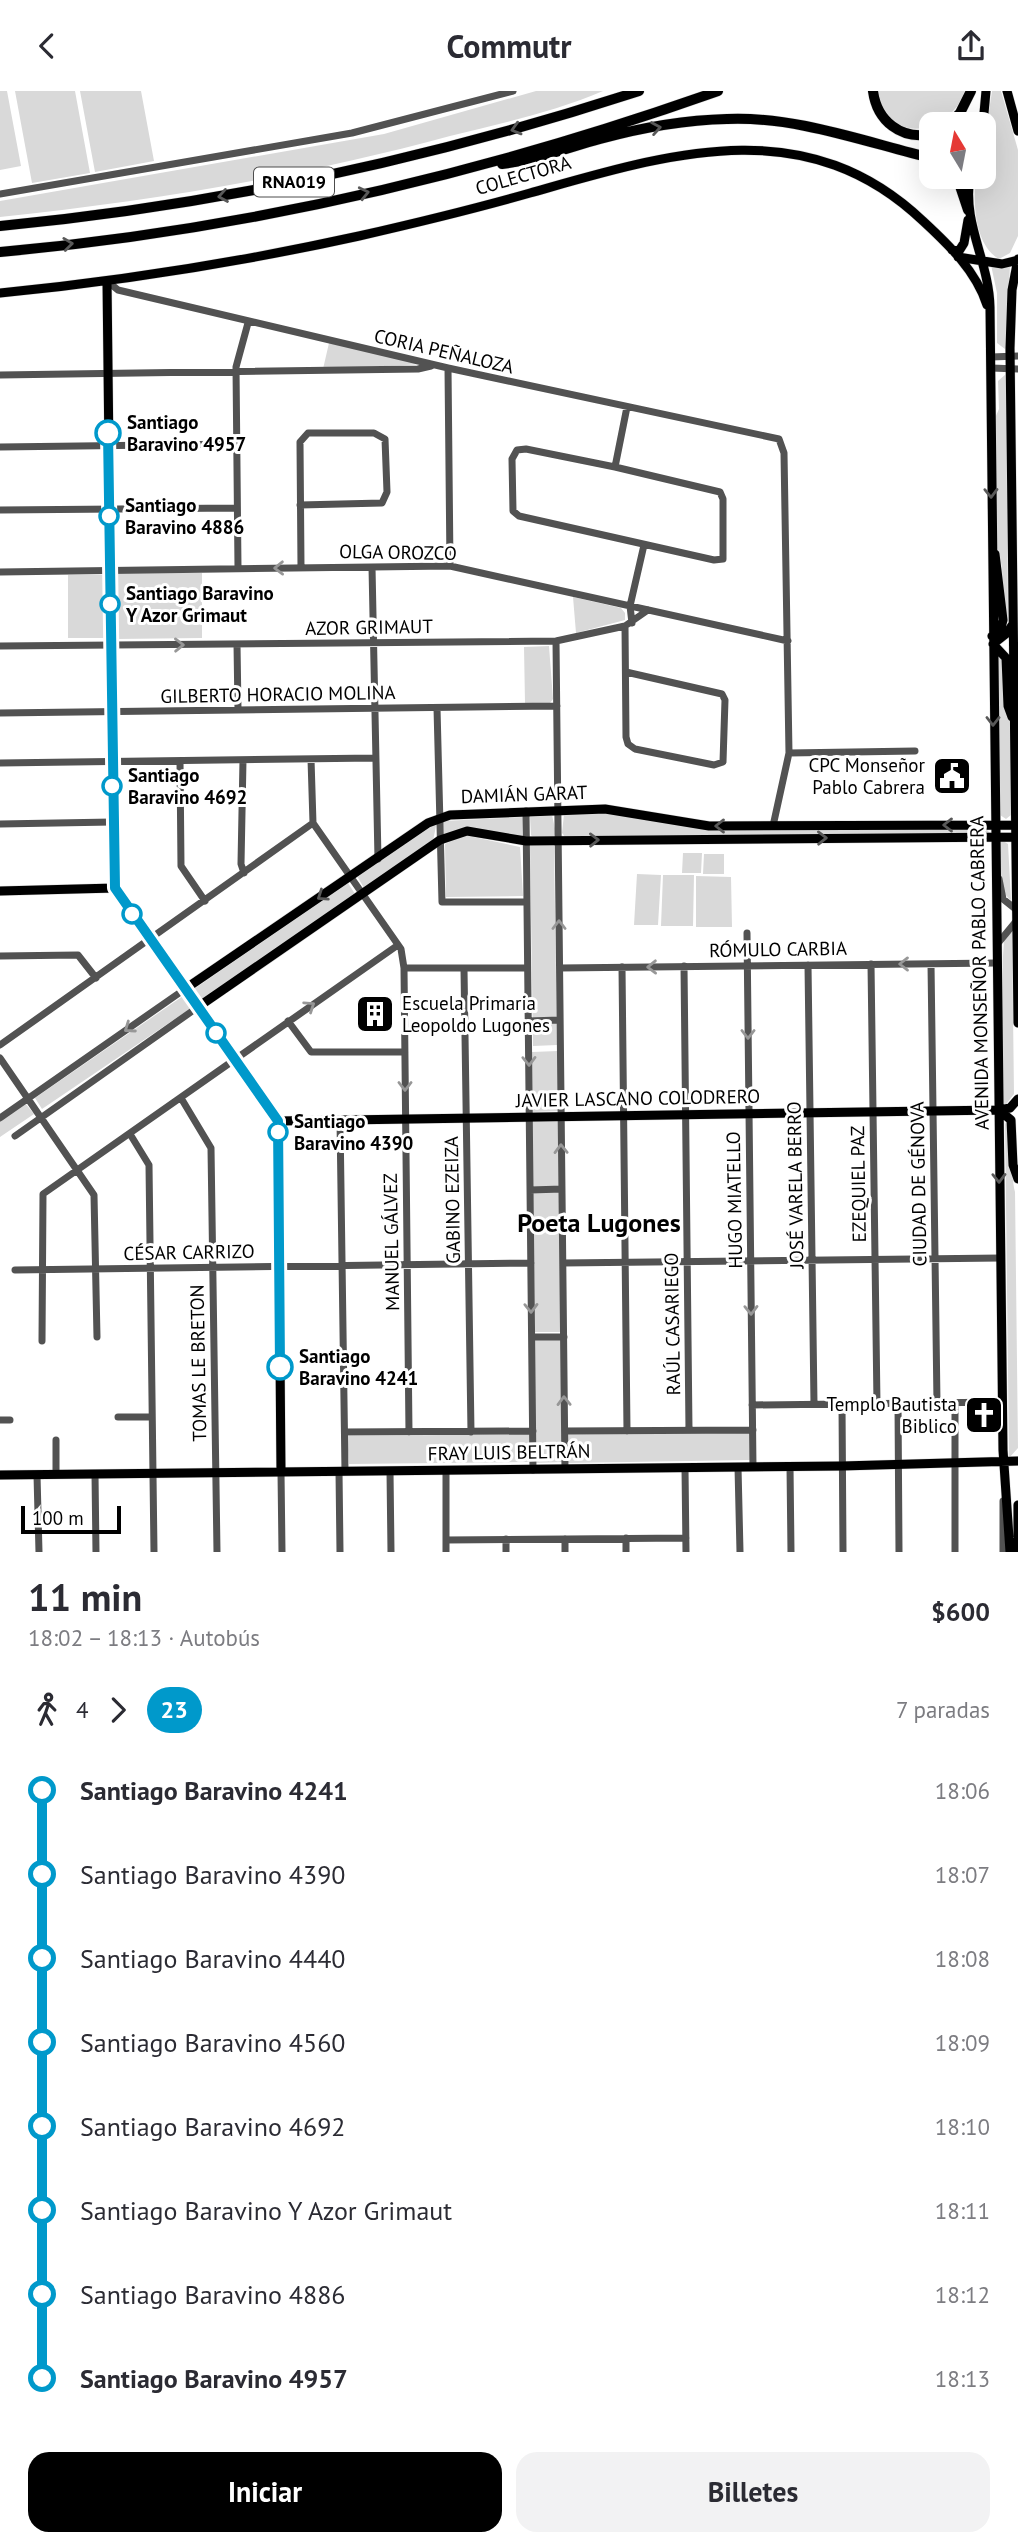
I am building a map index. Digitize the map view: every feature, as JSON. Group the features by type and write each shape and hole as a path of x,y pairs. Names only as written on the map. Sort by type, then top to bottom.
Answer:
{"highway":[{"path":"582,109 622,91"},
{"name":"RNA019","path":"0,226 99,215 264,188 442,149 639,91"},
{"name":"RNA019","path":"0,252 233,220 470,168 589,134 718,91"},
{"path":"873,91 881,114 894,128 919,135"},
{"path":"960,112 971,91"},
{"path":"470,168 523,162 618,135 734,118 803,126 919,156"},
{"path":"961,189 968,213"}],"main road":[{"path":"984,112 986,91"},
{"path":"1007,91 1018,130"},
{"name":"COLECTORA","path":"0,293 107,281 327,243 502,200 632,163 722,152 800,155 846,167 891,193 955,253 978,283 991,317"},
{"path":"955,253 963,246 969,189"},
{"path":"968,213 983,260 991,317 991,368"},
{"path":"955,253 1002,264 1018,259"},
{"name":"AVENIDA MONSEÑOR PABLO CABRERA","path":"1018,259 1011,299 1015,362 1013,622 1016,644 1018,1023"},
{"path":"107,281 112,822 115,888 278,1121 281,1472"},
{"name":"AVENIDA MONSEÑOR PABLO CABRERA","path":"991,368 992,539 999,570 1003,620 1000,631 992,640 1003,1463 1010,1552"},
{"path":"1013,622 1007,633 992,640 1006,658 1008,706 1015,723"},
{"name":"DAMIÁN GARAT","path":"185,989 440,817 526,811 614,810 701,825 1016,825"},
{"name":"DAMIÁN GARAT","path":"198,1007 440,841 467,831 526,841 1016,837"},
{"path":"0,891 115,888"},
{"path":"999,1110 1010,1108 1018,1099"},
{"path":"999,1110 1011,1120 1013,1165 1018,1179"},
{"name":"JAVIER LASCANO COLODRERO","path":"278,1121 999,1110"},
{"name":"FRAY LUIS BELTRÁN","path":"0,1475 842,1467 1018,1461"},
{"path":"1018,1505 1018,1552"}],"street":[{"path":"0,194 352,133 513,91"},
{"name":"CORIA PEÑALOZA","path":"107,281 118,290 248,323 779,439 784,453 788,641"},
{"path":"238,568 236,372 248,323"},
{"path":"991,357 1015,362"},
{"path":"991,368 1015,362"},
{"path":"0,375 418,369 435,365"},
{"path":"448,368 450,566"},
{"path":"615,467 627,407"},
{"path":"300,505 382,503 387,492 385,439 374,433 303,434 300,442 300,505 300,568"},
{"path":"0,447 237,444"},
{"path":"526,449 615,467 722,495 725,552 723,559 714,561 644,545 519,516 513,511 512,459 517,450 526,449"},
{"path":"0,510 237,508"},
{"path":"626,672 722,694 725,700 723,762 714,765 631,747 626,737 626,672 630,606 644,545"},
{"name":"OLGA OROZCO","path":"0,572 450,566 788,641"},
{"path":"372,567 378,859"},
{"name":"AZOR GRIMAUT","path":"0,646 555,641 629,625 648,610"},
{"path":"555,641 565,1469"},
{"path":"773,826 789,753 788,641"},
{"path":"237,644 238,710"},
{"name":"GILBERTO HORACIO MOLINA","path":"0,713 557,706"},
{"path":"437,708 442,901 527,902"},
{"path":"789,753 915,751"},
{"path":"0,763 375,758"},
{"path":"311,759 313,823 398,945 403,953 404,968 527,968"},
{"path":"243,760 241,864 244,873"},
{"path":"180,761 180,866 205,901"},
{"path":"526,811 533,1470"},
{"path":"0,824 112,822"},
{"path":"0,1045 313,823"},
{"path":"742,826 742,839"},
{"path":"996,872 1003,899 1017,910 997,947"},
{"name":"HUGO MIATELLO","path":"747,933 753,1467"},
{"path":"42,1341 41,1197 46,1191 398,945"},
{"path":"0,956 73,954 80,957 96,978"},
{"name":"RÓMULO CARBIA","path":"559,968 997,963"},
{"name":"EZEQUIEL PAZ","path":"872,964 877,1404"},
{"name":"CIUDAD DE GÉNOVA","path":"931,964 937,1403"},
{"name":"JOSÉ VARELA BERRO","path":"808,965 814,1404"},
{"name":"RAÚL CASARIEGO","path":"684,966 689,1430"},
{"path":"622,967 627,1431"},
{"name":"MANUEL GÁLVEZ","path":"404,968 409,1432"},
{"name":"GABINO EZEIZA","path":"464,969 471,1432"},
{"name":"DAMIÁN GARAT","path":"0,1118 185,989"},
{"name":"DAMIÁN GARAT","path":"15,1136 198,1007"},
{"path":"528,1021 560,1020"},
{"path":"288,1021 310,1052 405,1052"},
{"path":"0,1058 77,1169 95,1200 97,1337"},
{"name":"TOMAS LE BRETON","path":"181,1098 211,1148 217,1552"},
{"path":"340,1120 345,1432 340,1552"},
{"path":"130,1134 149,1165 154,1552"},
{"path":"530,1190 562,1189"},
{"path":"563,1263 1001,1258"},
{"name":"CÉSAR CARRIZO","path":"15,1271 531,1263"},
{"path":"532,1337 564,1337"},
{"path":"752,1405 1003,1402"},
{"path":"898,1403 899,1552"},
{"path":"955,1403 955,1552"},
{"path":"842,1404 843,1552"},
{"path":"118,1417 152,1417"},
{"path":"0,1420 10,1420"},
{"name":"FRAY LUIS BELTRÁN","path":"565,1431 753,1430"},
{"name":"FRAY LUIS BELTRÁN","path":"345,1432 533,1431"},
{"path":"56,1440 56,1475"},
{"path":"738,1467 740,1552"},
{"path":"790,1467 790,1552"},
{"path":"684,1468 686,1552"},
{"path":"446,1470 446,1552"},
{"path":"390,1471 391,1552"},
{"path":"281,1472 282,1552"},
{"path":"95,1474 96,1552"},
{"path":"37,1475 38,1552"},
{"name":"AVENIDA MONSEÑOR PABLO CABRERA","path":"1003,1552 1005,1479"},
{"path":"626,1538 626,1552"},
{"path":"446,1540 685,1538"},
{"path":"506,1539 506,1552"},
{"path":"565,1539 565,1552"}],"shaded area":[{"path":"0,91 7,91 21,166 0,170"},
{"path":"15,91 75,91 90,173 32,183"},
{"path":"80,91 141,91 154,161 95,172"},
{"path":"536,91 603,91 508,122 283,175 170,195 0,217 0,201 384,134"},
{"path":"878,91 965,91 951,112 919,112 919,129 905,127 893,121 883,109"},
{"path":"992,91 1001,91 1018,150 1018,236 1010,253 999,259 984,244 975,210 975,189 996,189 996,112 989,112"},
{"path":"991,265 1010,266 1005,349 997,343 997,293"},
{"path":"329,343 425,364 323,369"},
{"path":"1006,374 1008,619 1004,632 1002,567 997,547 995,418 999,409 998,381"},
{"path":"116,573 202,573 202,638 116,639"},
{"path":"68,575 106,575 107,638 68,638"},
{"path":"573,597 621,608 625,613 625,620 576,633"},
{"path":"549,646 553,699 550,703 525,703 524,647"},
{"path":"998,651 1004,658 1011,742 1011,815 1006,819 1000,815"},
{"path":"602,812 682,825 986,829 990,833 566,838 562,833 564,814"},
{"path":"552,815 556,833 553,838 534,839 531,835 530,817"},
{"path":"523,817 522,837 444,834 443,821"},
{"path":"433,823 436,826 433,841 364,888 357,876"},
{"path":"464,835 520,847 523,896 446,897 445,844"},
{"path":"1000,839 1008,844 1011,900 1001,881"},
{"path":"530,846 554,846 557,1045 533,1046"},
{"path":"683,853 702,853 701,873 682,873"},
{"path":"704,854 724,854 724,874 703,874"},
{"path":"637,874 661,875 658,925 634,925"},
{"path":"663,875 694,875 693,926 661,926"},
{"path":"696,876 731,877 732,927 696,927"},
{"path":"348,883 355,894 202,1000 194,989"},
{"path":"1012,932 1014,1094 1004,1107 1003,956 1004,939"},
{"path":"183,996 191,1008 42,1109 35,1098"},
{"path":"558,1051 559,1111 532,1112 532,1052"},
{"path":"25,1103 34,1114 0,1137 0,1121"},
{"path":"559,1121 559,1187 533,1187 532,1122"},
{"path":"1005,1122 1009,1135 1015,1192 1018,1448 1009,1458"},
{"path":"533,1192 559,1192 561,1332 535,1332"},
{"path":"561,1339 563,1462 535,1463 535,1340"},
{"path":"750,1433 751,1460 568,1463 567,1434"},
{"path":"530,1434 530,1462 349,1464 347,1436"}],"bus line":[{"name":"23","path":"108,433 115,888 278,1121 280,1367"}],"place":[{"name":"Santiago Baravino 4957","path":"108,433"},
{"name":"Santiago Baravino 4886","path":"109,516"},
{"name":"Santiago Baravino Y Azor Grimaut","path":"110,604"},
{"name":"CPC Monseñor Pablo Cabrera","path":"952,776"},
{"name":"Santiago Baravino 4692","path":"112,786"},
{"name":"Escuela Primaria Leopoldo Lugones","path":"375,1014"},
{"name":"Santiago Baravino 4390","path":"278,1132"},
{"name":"Santiago Baravino 4241","path":"280,1367"},
{"name":"Templo Bautista Biblico","path":"984,1415"}],"district":[{"name":"Poeta Lugones","path":"599,1223"}]}
